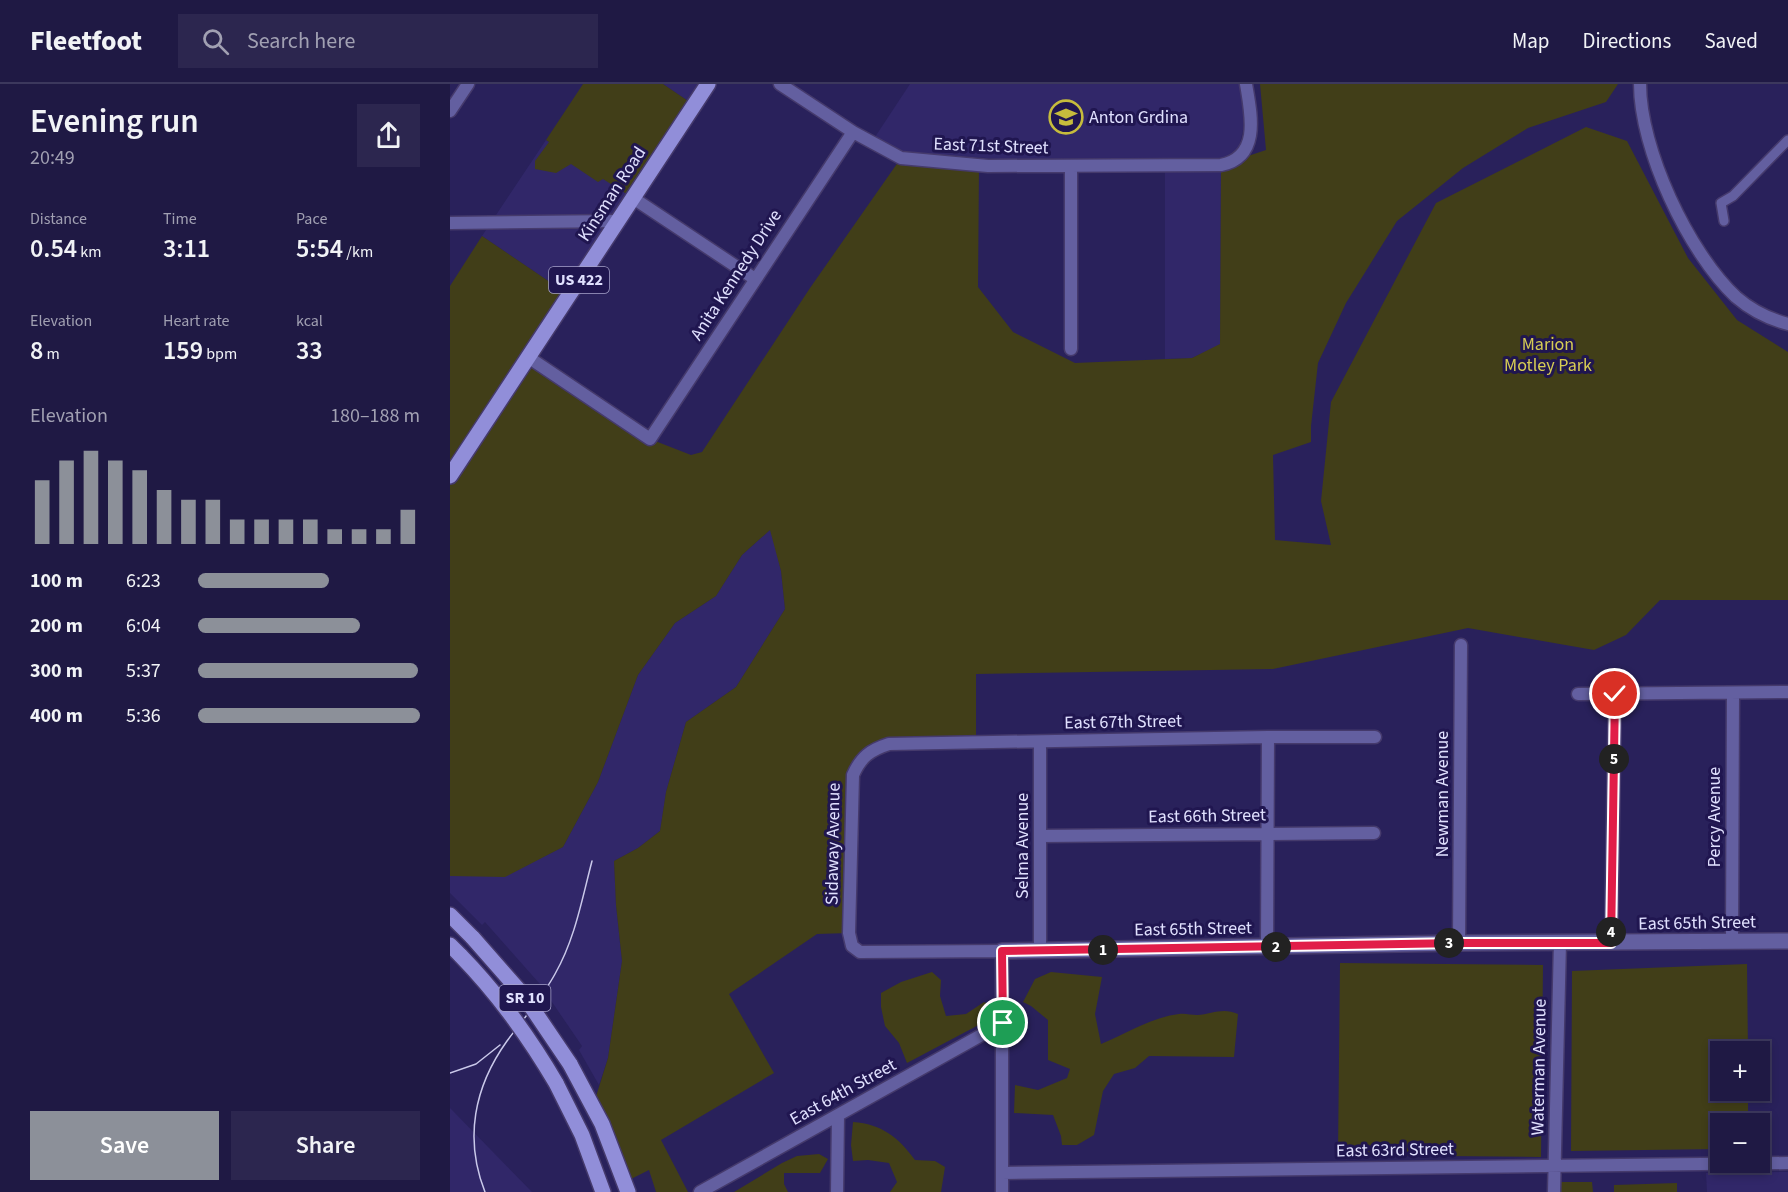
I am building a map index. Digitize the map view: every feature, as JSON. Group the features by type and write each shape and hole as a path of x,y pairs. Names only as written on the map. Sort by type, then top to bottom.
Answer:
{"main road":[{"name":"Kinsman Road","path":"450,476 708,84"},
{"name":"SR 10","path":"450,915 524,996 570,1064 602,1124 628,1192"},
{"name":"SR 10","path":"455,950 483,979 534,1046 582,1135 603,1192"}],"street":[{"path":"450,111 468,84"},
{"name":"East 71st Street","path":"780,84 853,132 901,158 988,166 1221,165 1232,163 1240,157 1250,140 1250,104 1246,84"},
{"path":"1640,84 1642,112 1648,140 1668,195 1686,228 1712,269 1735,296 1754,310 1788,324"},
{"name":"Anita Kennedy Drive","path":"528,357 650,439 853,132"},
{"path":"1724,220 1721,203 1733,196 1788,140"},
{"path":"1071,166 1071,349"},
{"path":"633,198 755,279"},
{"path":"450,223 618,221"},
{"name":"Newman Avenue","path":"1460,943 1461,645"},
{"path":"1578,694 1788,692"},
{"name":"Percy Avenue","path":"1732,942 1733,693"},
{"path":"1611,943 1615,694"},
{"path":"1267,947 1268,737"},
{"name":"East 67th Street","path":"872,749 898,744 1375,737"},
{"name":"Selma Avenue","path":"1040,742 1040,951"},
{"name":"Sidaway Avenue","path":"852,946 849,933 853,775 860,760 872,749"},
{"name":"East 66th Street","path":"1041,836 1374,833"},
{"name":"East 65th Street","path":"852,946 860,952 1460,943 1788,941"},
{"name":"Waterman Avenue","path":"1554,1192 1560,942"},
{"path":"1002,951 1002,1192"},
{"name":"East 64th Street","path":"700,1192 1003,1023"},
{"path":"837,1192 838,1116"},
{"name":"East 63rd Street","path":"1002,1173 1229,1172 1788,1163"}],"shaded area":[{"path":"663,84 708,84 694,105"},
{"name":"Anton Grdina","path":"910,84 1239,84 1243,103 1243,130 1239,147 1230,156 1222,158 1000,159 902,152 875,137"},
{"path":"546,140 633,198 569,295 482,236"},
{"path":"1221,165 1220,345 1192,358 1165,359 1165,166"},
{"path":"771,529 781,571 785,609 736,687 686,722 666,792 660,831 638,848 614,861 622,961 608,1058 599,1085 579,1050 582,1046 539,983 485,922 482,925 450,893 450,876 505,876 563,847 598,782 638,675 675,623 716,596 742,555"},
{"path":"450,1108 452,1110 532,1192 450,1192"},
{"path":"1788,1172 1788,1192 1707,1192 1706,1173"}],"green space":[{"path":"583,84 663,84 694,105 633,198 603,179 598,182 571,164 556,173 535,169 535,161 549,142 546,140"},
{"name":"Marion Motley Park","path":"1260,84 1618,84 1606,102 1528,128 1463,168 1397,221 1346,303 1318,363 1311,442 1273,455 1275,540 1331,545 1321,501 1331,402 1436,203 1586,127 1627,141 1688,258 1737,320 1788,352 1788,600 1660,600 1626,635 1594,650 1468,628 1273,669 976,674 976,743 889,744 860,760 849,933 817,934 729,994 774,1073 661,1140 688,1192 656,1192 649,1170 625,1182 593,1106 608,1058 622,961 614,861 638,848 660,831 666,792 686,722 736,687 785,609 781,571 770,530 742,555 716,596 675,623 638,675 598,782 563,847 505,877 450,876 450,286 482,236 569,295 528,357 650,439 691,455 702,452 810,288 901,158 979,165 978,287 1013,332 1075,363 1192,358 1220,344 1221,165 1266,150"},
{"path":"1340,963 1543,965 1541,1157 1338,1155"},
{"path":"1747,964 1748,1041 1710,1041 1710,1101 1748,1101 1748,1113 1710,1113 1710,1149 1571,1151 1572,971"},
{"path":"932,972 941,980 940,996 946,1016 966,1014 984,1002 988,1020 907,1063 899,1043 885,1026 881,993 901,982"},
{"path":"1051,972 1102,977 1095,1014 1101,1044 1149,1022 1169,1016 1227,1011 1238,1014 1234,1057 1149,1056 1135,1068 1114,1074 1103,1091 1094,1135 1077,1145 1062,1145 1053,1115 1014,1113 1015,1085 1038,1090 1067,1078 1070,1069 1048,1060 1048,1020 1023,1002 1035,979"},
{"path":"853,1122 881,1129 903,1145 915,1160 935,1161 945,1167 941,1192 890,1192 897,1182 889,1163 868,1160 853,1161 851,1145"},
{"path":"819,1154 828,1159 820,1173 784,1173 784,1184 788,1192 734,1192 797,1156"},
{"path":"1561,1182 1592,1182 1593,1192 1561,1192"},
{"path":"1677,1183 1677,1192 1614,1192 1614,1185"}],"tram line":[{"path":"485,1192 475,1153 474,1133 480,1095 507,1041 544,992 562,961 577,919 592,861"},
{"path":"450,1073 476,1064 500,1045"}],"place":[{"name":"Anton Grdina","path":"1066,117"}],"route":[{"path":"1003,1023 1002,951 1460,943 1611,943 1615,694"}]}
